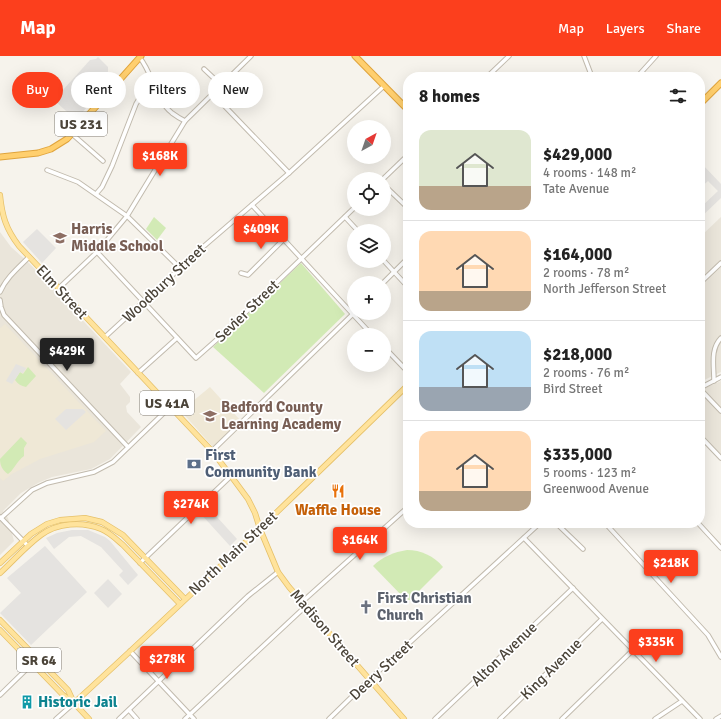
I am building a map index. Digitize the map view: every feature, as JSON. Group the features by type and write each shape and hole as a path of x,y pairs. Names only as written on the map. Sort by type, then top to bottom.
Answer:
{"highway":[{"path":"355,56 403,105"},
{"name":"US 231","path":"0,157 38,153 51,149 66,139 141,57"},
{"path":"705,99 721,83"}],"main road":[{"name":"Elm Street","path":"0,195 1,210 10,234 29,257 212,452 231,476 255,513 260,529"},
{"name":"North Main Street","path":"74,703 260,529 403,390"},
{"path":"0,563 23,541 37,530 53,521 85,518 102,522 123,535 184,599"},
{"path":"0,573 28,546 49,530 63,526 85,524 100,528 114,536 180,604"},
{"name":"Madison Street","path":"260,529 278,572 302,602 404,719"},
{"name":"SR 64","path":"0,620 68,690 74,703"},
{"name":"SR 64","path":"0,630 63,695 74,703 90,719"}],"street":[{"path":"234,72 251,56"},
{"path":"492,72 509,56"},
{"path":"584,56 590,72"},
{"path":"642,72 656,56"},
{"path":"141,57 149,72"},
{"path":"204,69 208,73"},
{"name":"Woodbury Street","path":"105,337 203,247 289,173 384,86"},
{"path":"59,288 97,252 127,216 185,121 208,99"},
{"path":"96,194 104,183 112,166 134,108"},
{"path":"168,108 171,112 185,121"},
{"path":"226,108 289,173"},
{"path":"72,134 103,161"},
{"path":"390,172 403,160"},
{"path":"47,170 78,182 127,216 180,268"},
{"path":"391,192 403,203"},
{"path":"252,205 347,306"},
{"path":"345,217 352,224"},
{"name":"Sevier Street","path":"177,338 196,358 345,217"},
{"path":"241,273 248,275 284,239"},
{"path":"97,252 177,338 138,373"},
{"path":"0,292 3,285 29,257"},
{"path":"390,276 403,263"},
{"path":"705,278 721,263"},
{"path":"390,268 403,282"},
{"path":"0,300 4,315 128,447"},
{"path":"212,452 348,320"},
{"path":"359,320 366,328"},
{"path":"714,381 714,350 716,343 721,338"},
{"path":"391,354 403,367"},
{"path":"705,386 721,377"},
{"path":"705,394 721,412"},
{"path":"28,546 0,517 32,490 47,483 94,472 113,462 170,406"},
{"path":"705,441 721,458"},
{"path":"140,562 146,558 231,476"},
{"path":"302,602 403,512"},
{"name":"Deery Street","path":"329,719 535,528"},
{"path":"561,528 583,549"},
{"path":"610,528 708,635 721,657"},
{"path":"703,528 721,548"},
{"path":"524,538 700,719"},
{"path":"119,719 248,596 278,572"},
{"name":"Alton Avenue","path":"435,719 573,588"},
{"path":"184,719 306,606"},
{"name":"King Avenue","path":"500,719 602,619"},
{"path":"0,630 5,626"},
{"path":"564,718 633,650"},
{"path":"130,651 194,719"},
{"path":"0,695 37,659"},
{"path":"655,719 682,701"},
{"name":"North Main Street","path":"56,719 74,703"},
{"path":"128,710 137,719"},
{"path":"716,719 721,716"}],"shaded area":[{"path":"98,57 108,67 108,72 79,72 90,60"},
{"path":"71,81 71,108 86,108 76,120 63,108 63,90"},
{"path":"705,167 721,184 721,198 705,213 705,203 718,191 708,181 705,184"},
{"path":"721,217 721,372 705,380 705,232"},
{"path":"37,229 56,248 42,263 23,242"},
{"path":"0,232 11,247 30,264 131,372 120,384 130,397 130,402 126,406 127,412 141,427 110,459 91,469 52,477 21,493 3,511 8,518 14,541 0,555"},
{"path":"5,324 106,431 94,442 40,459 12,474 3,481 0,478 0,328"},
{"path":"16,364 26,368 23,373 20,372 12,384 6,381"},
{"path":"721,381 721,454 705,437 705,388"},
{"name":"Bedford County Learning Academy","path":"210,387 240,420 213,447 181,411"},
{"path":"66,409 83,409 86,412 66,430 55,419"},
{"path":"207,506 237,539 230,546 200,513"},
{"path":"72,530 88,530 105,537 138,575 128,585 119,575 123,571 101,547 81,536 69,537 54,549 46,538 57,533"},
{"path":"45,546 87,592 31,645 0,613 21,593 7,578"},
{"path":"108,579 122,594 108,608 94,593"}],"green space":[{"path":"154,217 166,228 157,240 146,229"},
{"path":"301,263 345,314 264,393 213,347"},
{"path":"28,367 36,376 26,387 20,385 15,380 20,372 23,374"},
{"path":"21,437 27,443 24,448 24,456 8,474 4,471 0,463 0,459"},
{"path":"407,550 427,554 443,567 410,600 406,600 373,566 388,555"}],"place":[{"name":"Harris Middle School","path":"60,238"},
{"name":"Bedford County Learning Academy","path":"210,416"},
{"name":"First Community Bank","path":"194,464"},
{"name":"Waffle House","path":"338,491"},
{"name":"First Christian Church","path":"366,607"},
{"name":"Historic Jail","path":"27,702"}]}
